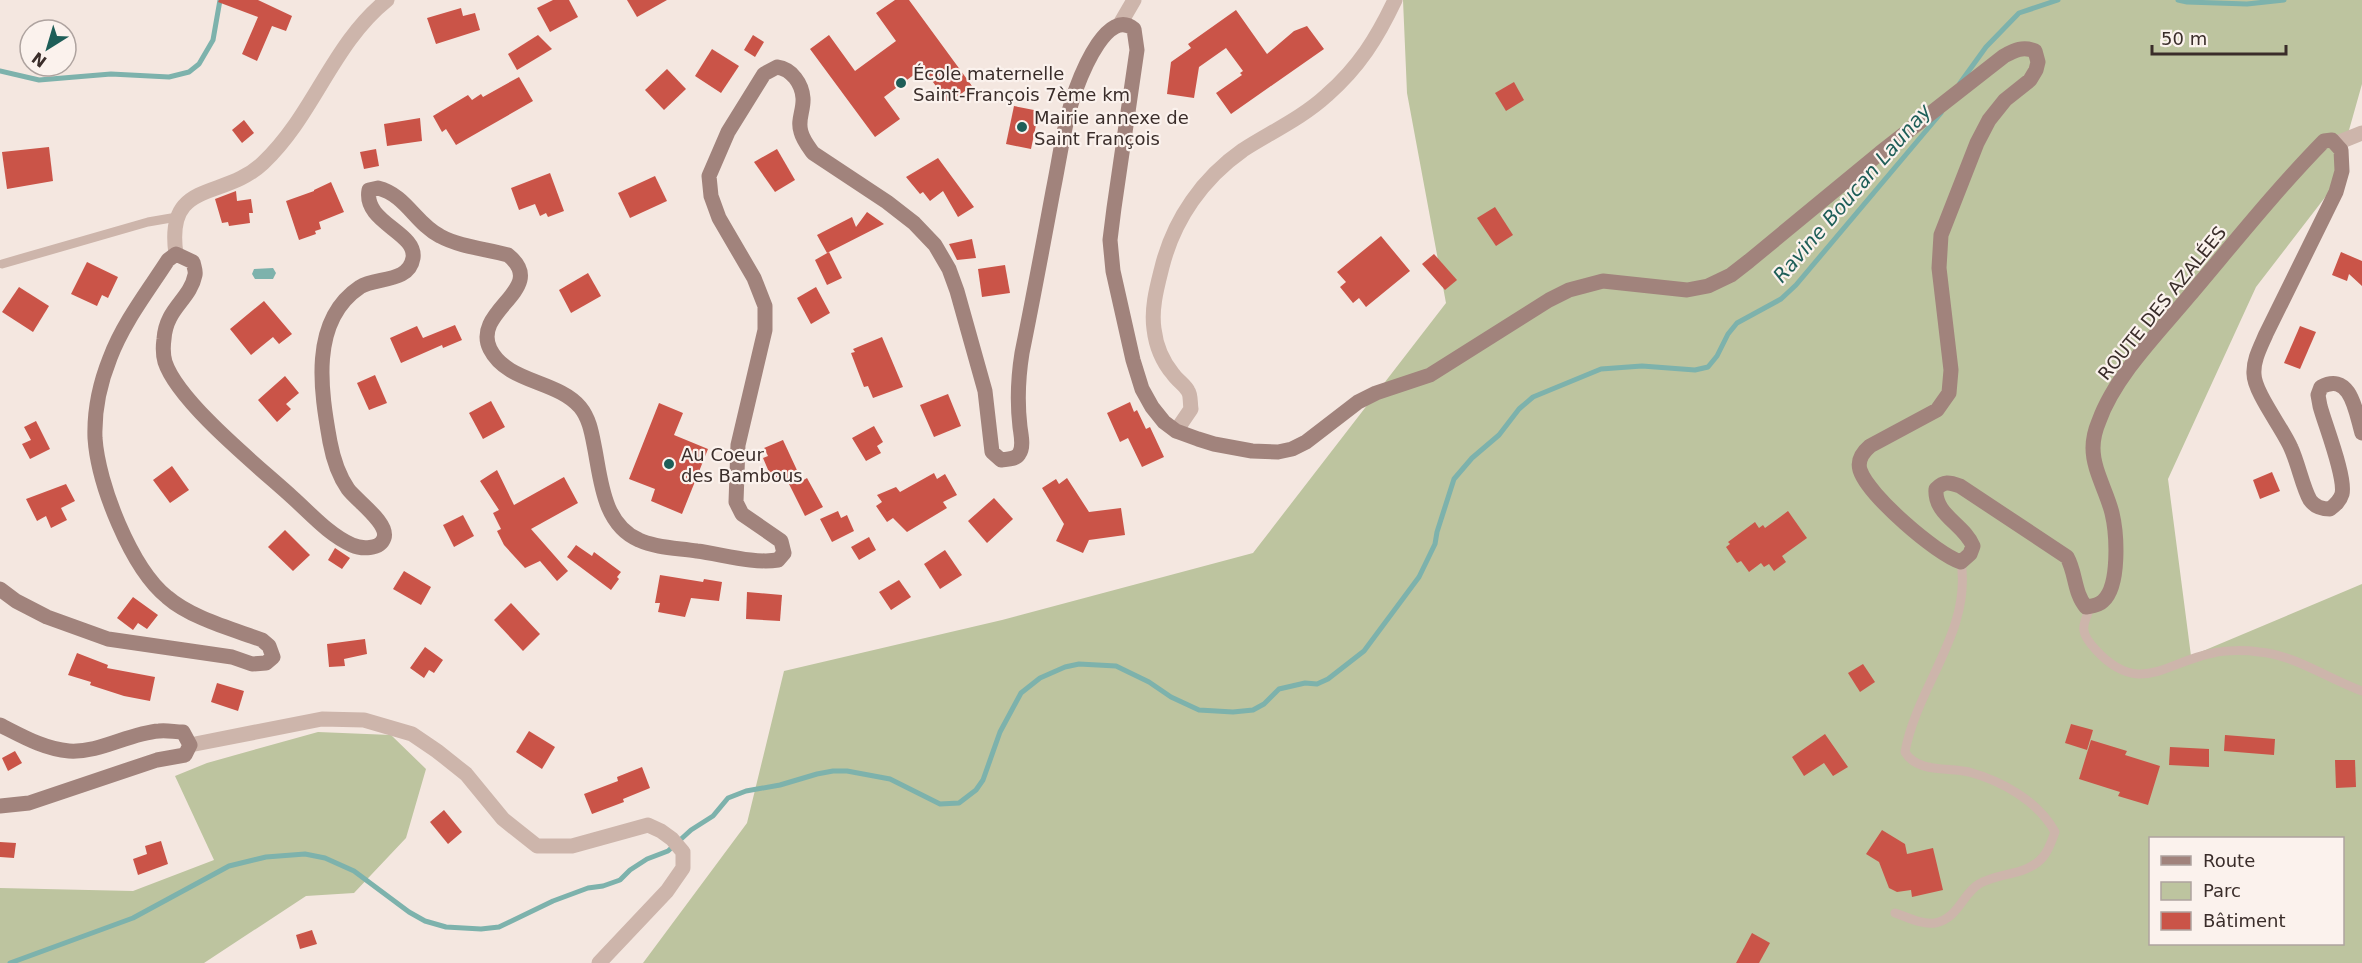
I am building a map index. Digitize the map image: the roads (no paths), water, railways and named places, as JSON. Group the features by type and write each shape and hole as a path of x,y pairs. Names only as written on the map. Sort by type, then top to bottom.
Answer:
{"main road":[{"path":"0,589 16,601 47,617 108,639 232,657 252,664 266,663 273,657 262,640 179,606 160,591 142,570 110,503 95,441 95,413 101,382 120,334 168,260 176,254 193,262 196,273 191,286 172,311 165,327 163,346 165,362 182,390 229,441 330,531 351,545 362,548 377,546 385,536 383,527 348,489 339,472 331,445 321,376 324,345 332,321 344,303 361,286 402,274 411,264 414,256 410,244 378,217 370,206 367,199 369,190 378,188 401,198 412,212 440,236 508,255 515,261 521,271 520,284 494,315 488,336 489,347 500,363 568,395 582,410 591,428 603,492 610,512 619,526 637,540 655,545 754,560 778,560 784,553 781,541 742,514 736,502 738,445 763,339 765,306 754,278 719,218 711,196 710,176 728,132 764,74 777,67 784,68 796,79 803,100 799,119 800,131 804,142 813,153 887,202 914,223 935,245 949,269 961,302 985,391 993,452 1001,460 1013,459 1019,454 1022,446 1018,414 1018,382 1022,353 1067,122 1086,66 1111,29 1120,24 1129,25 1134,30 1137,50 1110,240 1113,271 1133,360 1142,389 1164,422 1176,431 1214,444 1252,451 1278,452 1292,449 1306,442 1359,402 1376,393 1430,375 1549,300 1569,290 1603,281 1687,290 1708,286 1731,275 1880,153 2004,56 2016,49 2027,48 2035,51 2038,62 2030,80 2005,100 1989,120 1977,142 1941,235 1939,268 1951,370 1950,393 1937,410 1870,446 1862,454 1859,468 1870,488 1890,511 1946,555 1961,562 1970,554 1973,546 1969,538 1935,500 1936,489 1947,482 1960,486 2067,557 2073,568 2079,599 2086,606 2091,606"},
{"name":"ROUTE DES AZALÉES","path":"2091,606 2104,601 2112,585 2115,566 2116,542 2112,513 2096,468 2093,447 2099,421 2110,399 2124,376 2163,327 2315,150 2324,141 2332,140 2337,143"},
{"path":"2337,143 2343,157 2336,192 2266,334 2258,353 2254,374 2260,394 2290,445 2309,498 2322,509 2330,509 2338,502 2342,493 2341,477 2320,406 2318,395 2321,387 2330,382 2349,391 2362,433"},
{"path":"0,725 39,744 70,751 91,749 159,731 183,732 190,745 185,755 157,760 29,802 0,806"}],"street":[{"path":"176,254 173,233 177,217 189,200 244,177 268,158 298,123 334,60 351,36 370,14 387,0"},
{"path":"1120,24 1134,0"},
{"path":"1176,431 1191,409 1189,391 1173,375 1159,355 1154,328 1155,294 1165,253 1175,227 1188,204 1222,168 1242,151 1296,118 1325,96 1350,72 1372,45 1395,0"},
{"path":"2337,143 2362,134"},
{"path":"190,745 322,719 364,720 412,734 437,751 466,774 503,819 537,846 572,846 648,825 661,831 672,839 683,852 684,868 667,891 599,963"}],"lane":[{"path":"2,264 148,222 177,217"},
{"path":"1895,913 1917,921 1934,923 1948,919 1976,885 2002,874 2020,872 2043,857 2055,832 2048,819 2034,806 2003,786 1966,771 1921,765 1909,760 1905,752 1913,720 1959,616 1963,592 1961,562"},
{"path":"2091,606 2083,622 2084,638 2105,660 2133,675 2160,671 2214,652 2260,652 2296,661 2362,691"}],"water":[{"path":"273,268 276,273 273,279 255,279 252,274 254,269"}],"waterway":[{"path":"0,71 39,80 111,74 169,77 189,72 199,64 213,40 220,0"},
{"name":"Ravine Boucan Launay","path":"1960,83 1986,47 2019,13 2058,0"},
{"name":"Ravine Boucan Launay","path":"2178,0 2247,4 2284,0"},
{"name":"Ravine Boucan Launay","path":"10,963 133,918 229,866 266,857 305,854 325,858 354,871 409,912 425,921 446,927 481,929 499,927 553,901 588,888 620,880 647,859 668,851 691,830 713,816 728,798 746,791 780,785 817,774 847,771 890,779 940,804 959,803 976,790 983,780 1000,732 1021,693 1040,678 1065,667 1079,664 1116,666 1199,710 1233,712 1253,710 1264,704 1279,689 1305,683 1317,684 1328,679 1364,651 1419,577 1435,544 1454,479 1472,458 1499,435 1519,409 1533,397 1601,369 1642,366 1695,370 1708,367 1737,323 1781,299 1796,285 1941,113"}],"place":[{"name":"École maternelle Saint-François 7ème km","path":"901,83"},
{"name":"Mairie annexe de Saint François","path":"1022,127"},
{"name":"Au Coeur des Bambous","path":"669,464"}]}
